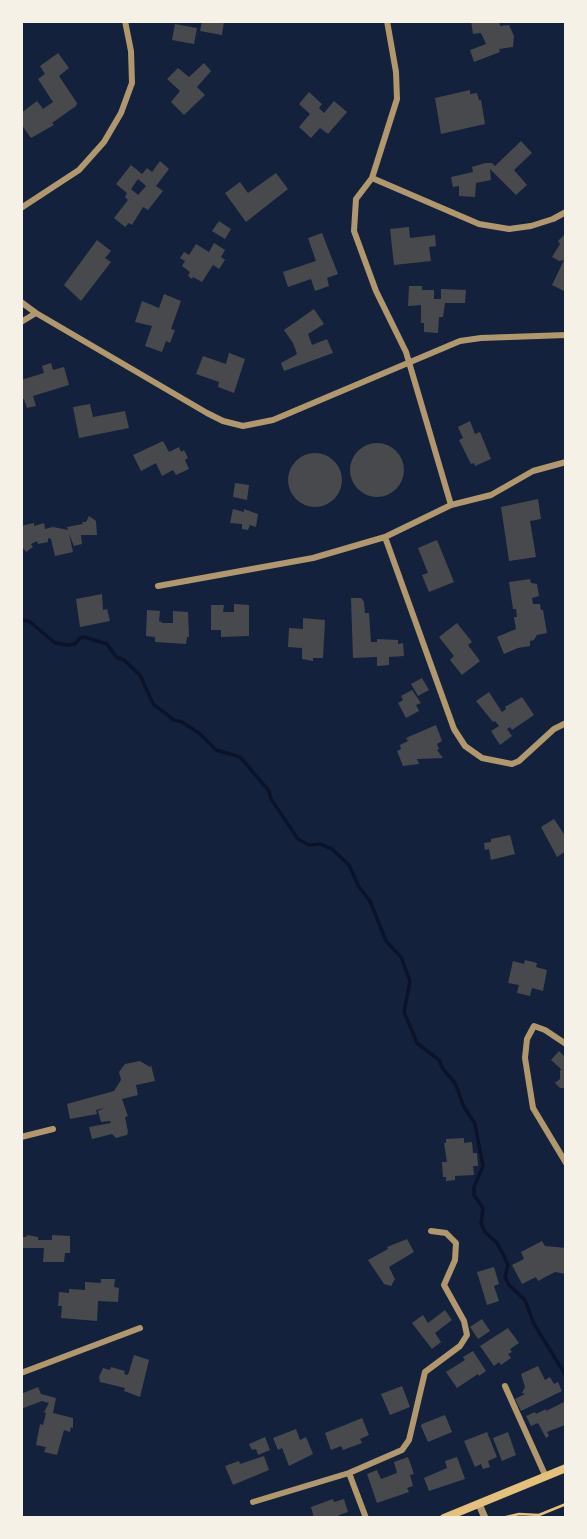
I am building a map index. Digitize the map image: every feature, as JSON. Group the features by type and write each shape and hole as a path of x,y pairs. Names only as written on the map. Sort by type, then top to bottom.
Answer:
{"main road":[{"path":"444,1518 566,1468"}],"street":[{"path":"21,208 79,170 104,142 121,113 132,83 131,51 125,21"},
{"path":"387,21 396,72 397,99 372,178 356,199 354,231 376,291 406,352 451,505"},
{"path":"372,178 479,224 509,229 531,226 566,212"},
{"path":"21,302 207,414 243,426 273,420 460,341 566,335"},
{"path":"21,323 36,313"},
{"path":"158,586 313,558 385,537 451,505 491,495 533,471 566,462"},
{"path":"385,537 454,729 465,746 482,758 512,764 519,761 554,729 566,723"},
{"path":"566,1044 534,1026 527,1039 525,1058 533,1108 566,1163"},
{"path":"21,1137 54,1129"},
{"path":"253,1502 349,1473 402,1450 409,1440 425,1372 460,1346 467,1335 464,1321 444,1285 455,1260 456,1243 446,1233 431,1231"},
{"path":"21,1373 140,1328"},
{"path":"54,1351 59,1359"},
{"path":"505,1386 546,1477"},
{"path":"349,1473 366,1518"},
{"path":"479,1504 485,1518"}],"path":[{"path":"502,1518 516,1514 542,1514 566,1504"}],"building":[{"path":"202,21 224,21 222,35 200,31"},
{"path":"471,21 499,21 500,26 509,25 514,36 513,47 499,49 500,52 474,62 470,50 486,44 481,33 473,34"},
{"path":"175,24 197,28 194,44 172,40"},
{"path":"58,53 69,68 59,76 77,103 52,123 54,125 31,138 21,124 21,113 37,101 43,109 53,102 38,79 45,74 40,66"},
{"path":"204,63 211,71 197,87 205,95 184,115 171,102 180,91 167,79 178,68 189,77"},
{"path":"470,90 470,94 477,93 481,100 485,124 441,134 435,98"},
{"path":"309,92 322,104 319,108 324,113 334,101 347,112 328,134 320,128 311,138 299,127 310,114 299,104"},
{"path":"521,141 532,153 514,170 527,185 516,195 490,169 491,180 476,183 475,197 459,196 459,186 453,187 451,177 473,172 472,167 485,163 495,166"},
{"path":"160,161 169,169 156,186 163,191 148,210 143,207 132,225 129,223 125,227 114,218 128,200 125,197 127,193 116,184 131,165 142,174 147,168 152,172","holes":["138,179 146,186 138,195 131,189"]},
{"path":"276,173 288,189 246,222 225,193 240,182 248,193"},
{"path":"219,221 231,229 225,239 212,231"},
{"path":"409,227 410,238 435,235 436,246 429,247 431,261 394,265 390,229"},
{"path":"322,233 338,274 327,278 329,286 315,291 311,279 288,287 283,272 316,261 308,238"},
{"path":"566,233 566,292 552,285 564,260 559,261 552,257 560,244 558,241"},
{"path":"97,240 111,251 105,258 111,262 81,301 64,285"},
{"path":"214,243 225,250 221,257 225,260 219,269 213,265 202,282 193,277 192,279 188,276 190,272 182,266 185,261 180,258 184,252 189,255 196,244 209,252"},
{"path":"409,286 434,290 434,299 441,299 441,289 466,290 465,303 445,303 443,317 439,317 438,333 424,332 421,305 408,306"},
{"path":"164,294 181,301 171,329 175,330 170,343 166,341 162,352 145,346 152,326 135,322 142,301 159,308"},
{"path":"314,309 324,324 308,334 312,345 327,339 333,353 284,371 281,363 297,354 284,330"},
{"path":"229,353 245,359 234,393 218,387 219,382 196,374 203,356 226,364"},
{"path":"51,363 53,370 64,367 69,385 33,396 36,406 27,408 24,399 21,399 21,380 44,373 42,366"},
{"path":"90,404 93,417 125,411 129,428 79,438 73,407"},
{"path":"470,421 475,434 480,432 491,459 475,466 474,463 471,464 459,440 463,438 458,427"},
{"path":"163,441 169,452 179,447 181,452 184,450 189,469 176,475 173,470 162,476 156,463 141,471 133,455"},
{"path":"382,443 392,447 400,455 404,470 400,485 392,493 372,497 362,493 354,485 350,465 354,455 362,447"},
{"path":"320,453 330,457 338,465 342,480 338,495 330,503 310,507 300,503 292,495 288,475 292,465 300,457"},
{"path":"235,483 249,485 247,500 233,497"},
{"path":"538,499 541,519 530,521 536,557 509,561 501,507"},
{"path":"233,509 244,512 244,509 258,514 256,527 250,525 248,530 242,529 242,524 230,523"},
{"path":"89,516 96,521 97,535 81,535 82,544 74,546 69,534 73,552 55,556 51,539 48,538 48,542 38,544 37,541 31,544 33,547 26,552 21,549 21,527 25,525 44,523 45,529 53,527 68,530 67,527 86,522"},
{"path":"437,540 454,582 429,592 422,575 428,573 418,548"},
{"path":"530,579 531,583 537,584 539,596 532,598 533,604 540,604 543,610 547,633 537,635 530,641 530,646 504,654 497,637 516,629 514,617 517,617 516,609 513,609 509,582"},
{"path":"102,594 103,610 107,609 110,621 80,627 76,599"},
{"path":"351,598 361,598 365,613 369,613 371,642 377,642 377,639 398,640 398,644 403,643 404,656 389,657 389,665 377,666 377,657 353,658"},
{"path":"234,604 249,605 249,636 221,637 221,630 211,630 211,605 224,605 223,612 234,612"},
{"path":"147,610 160,611 159,621 163,623 173,623 173,611 188,612 189,637 186,644 155,642 155,637 146,636"},
{"path":"303,618 325,620 323,658 313,658 313,661 302,659 302,648 288,647 289,628 303,629"},
{"path":"457,623 472,642 468,645 480,661 462,675 450,660 454,656 439,637"},
{"path":"422,678 429,690 418,696 411,684"},
{"path":"412,690 421,703 416,705 419,711 406,718 398,703 403,700 401,696"},
{"path":"489,692 502,712 505,707 522,697 534,715 512,730 510,727 507,729 512,736 500,745 491,731 499,726 476,701"},
{"path":"436,725 442,741 437,744 437,750 443,758 417,759 419,764 403,766 397,751 401,749 400,745 408,741 406,738"},
{"path":"554,819 564,834 566,832 566,851 557,857 541,827"},
{"path":"510,835 515,854 491,860 489,849 485,850 484,843"},
{"path":"525,960 537,963 536,967 547,970 543,991 532,988 530,996 517,993 519,985 508,983 513,961 524,964"},
{"path":"559,1051 566,1058 566,1088 560,1088 555,1083 560,1079 562,1070 551,1060"},
{"path":"140,1061 150,1067 151,1065 155,1081 136,1085 138,1095 122,1099 128,1116 125,1117 127,1135 116,1138 112,1134 92,1139 89,1127 111,1123 101,1122 98,1111 104,1108 96,1110 97,1114 70,1119 67,1104 114,1091 121,1080 119,1072 125,1064"},
{"path":"464,1138 464,1143 472,1142 473,1153 477,1153 478,1166 473,1166 474,1175 455,1176 455,1180 446,1181 446,1177 443,1177 442,1162 447,1162 444,1143 446,1139"},
{"path":"52,1235 70,1236 70,1253 65,1253 64,1262 43,1262 44,1248 21,1248 21,1237 38,1237 38,1240 52,1240"},
{"path":"407,1239 414,1252 389,1267 395,1279 391,1286 384,1284 368,1260 388,1249 387,1247"},
{"path":"542,1241 545,1246 566,1248 566,1274 555,1272 538,1281 536,1277 522,1284 512,1265 524,1259 521,1252"},
{"path":"494,1267 499,1284 494,1286 499,1301 487,1305 477,1272"},
{"path":"101,1279 115,1279 114,1287 119,1288 118,1302 98,1301 97,1321 61,1318 59,1292 69,1293 69,1289 85,1290 85,1282 101,1283"},
{"path":"445,1310 452,1320 435,1333 441,1342 432,1349 412,1323 423,1315 428,1323"},
{"path":"482,1319 490,1331 478,1339 470,1327"},
{"path":"508,1328 519,1343 510,1349 512,1352 508,1354 511,1358 494,1366 480,1346"},
{"path":"473,1351 486,1371 457,1388 446,1372 465,1360 463,1357"},
{"path":"134,1355 149,1360 140,1397 124,1391 125,1388 100,1382 103,1368 110,1370 111,1367 125,1371 124,1374 128,1375"},
{"path":"538,1366 545,1380 550,1377 554,1384 558,1382 562,1391 521,1411 515,1399 525,1394 522,1393 525,1387 521,1374"},
{"path":"402,1386 410,1407 390,1415 381,1394"},
{"path":"38,1387 41,1394 56,1398 53,1413 73,1418 73,1428 71,1427 70,1432 64,1430 57,1455 44,1452 46,1447 36,1445 40,1424 43,1425 44,1412 49,1403 42,1401 21,1409 21,1394"},
{"path":"566,1401 565,1425 547,1432 549,1436 546,1438 538,1423 531,1426 526,1416 546,1411"},
{"path":"445,1415 452,1432 428,1442 422,1424"},
{"path":"362,1418 369,1435 360,1439 362,1443 343,1450 341,1446 331,1450 325,1433"},
{"path":"296,1429 300,1440 306,1437 313,1454 289,1466 282,1448 278,1450 273,1438"},
{"path":"487,1432 497,1457 488,1461 490,1467 483,1469 481,1464 475,1467 464,1441"},
{"path":"508,1432 516,1455 502,1461 493,1438"},
{"path":"265,1437 270,1450 258,1455 256,1449 252,1450 249,1444"},
{"path":"264,1456 269,1470 233,1485 225,1466"},
{"path":"408,1457 414,1474 410,1475 413,1486 407,1488 409,1492 377,1503 367,1474 377,1470 381,1479 397,1473 394,1462"},
{"path":"457,1457 465,1479 429,1491 424,1478 447,1468 445,1461"},
{"path":"333,1499 334,1502 344,1499 348,1512 338,1518 314,1518 311,1507"}],"waterway":[{"path":"21,620 29,621 55,643 75,644 84,637 107,644 116,657 124,660 140,675 153,704 174,720 199,733 216,750 240,757 269,791 271,799 298,839 309,845 320,844 332,849 349,865 359,887 370,901 386,941 401,957 410,981 404,1012 417,1043 439,1060 455,1083 464,1107 475,1124 483,1166 474,1187 474,1195 483,1208 481,1223 485,1232 497,1243 508,1265 505,1277 509,1285 525,1300 534,1324 566,1376"}]}
